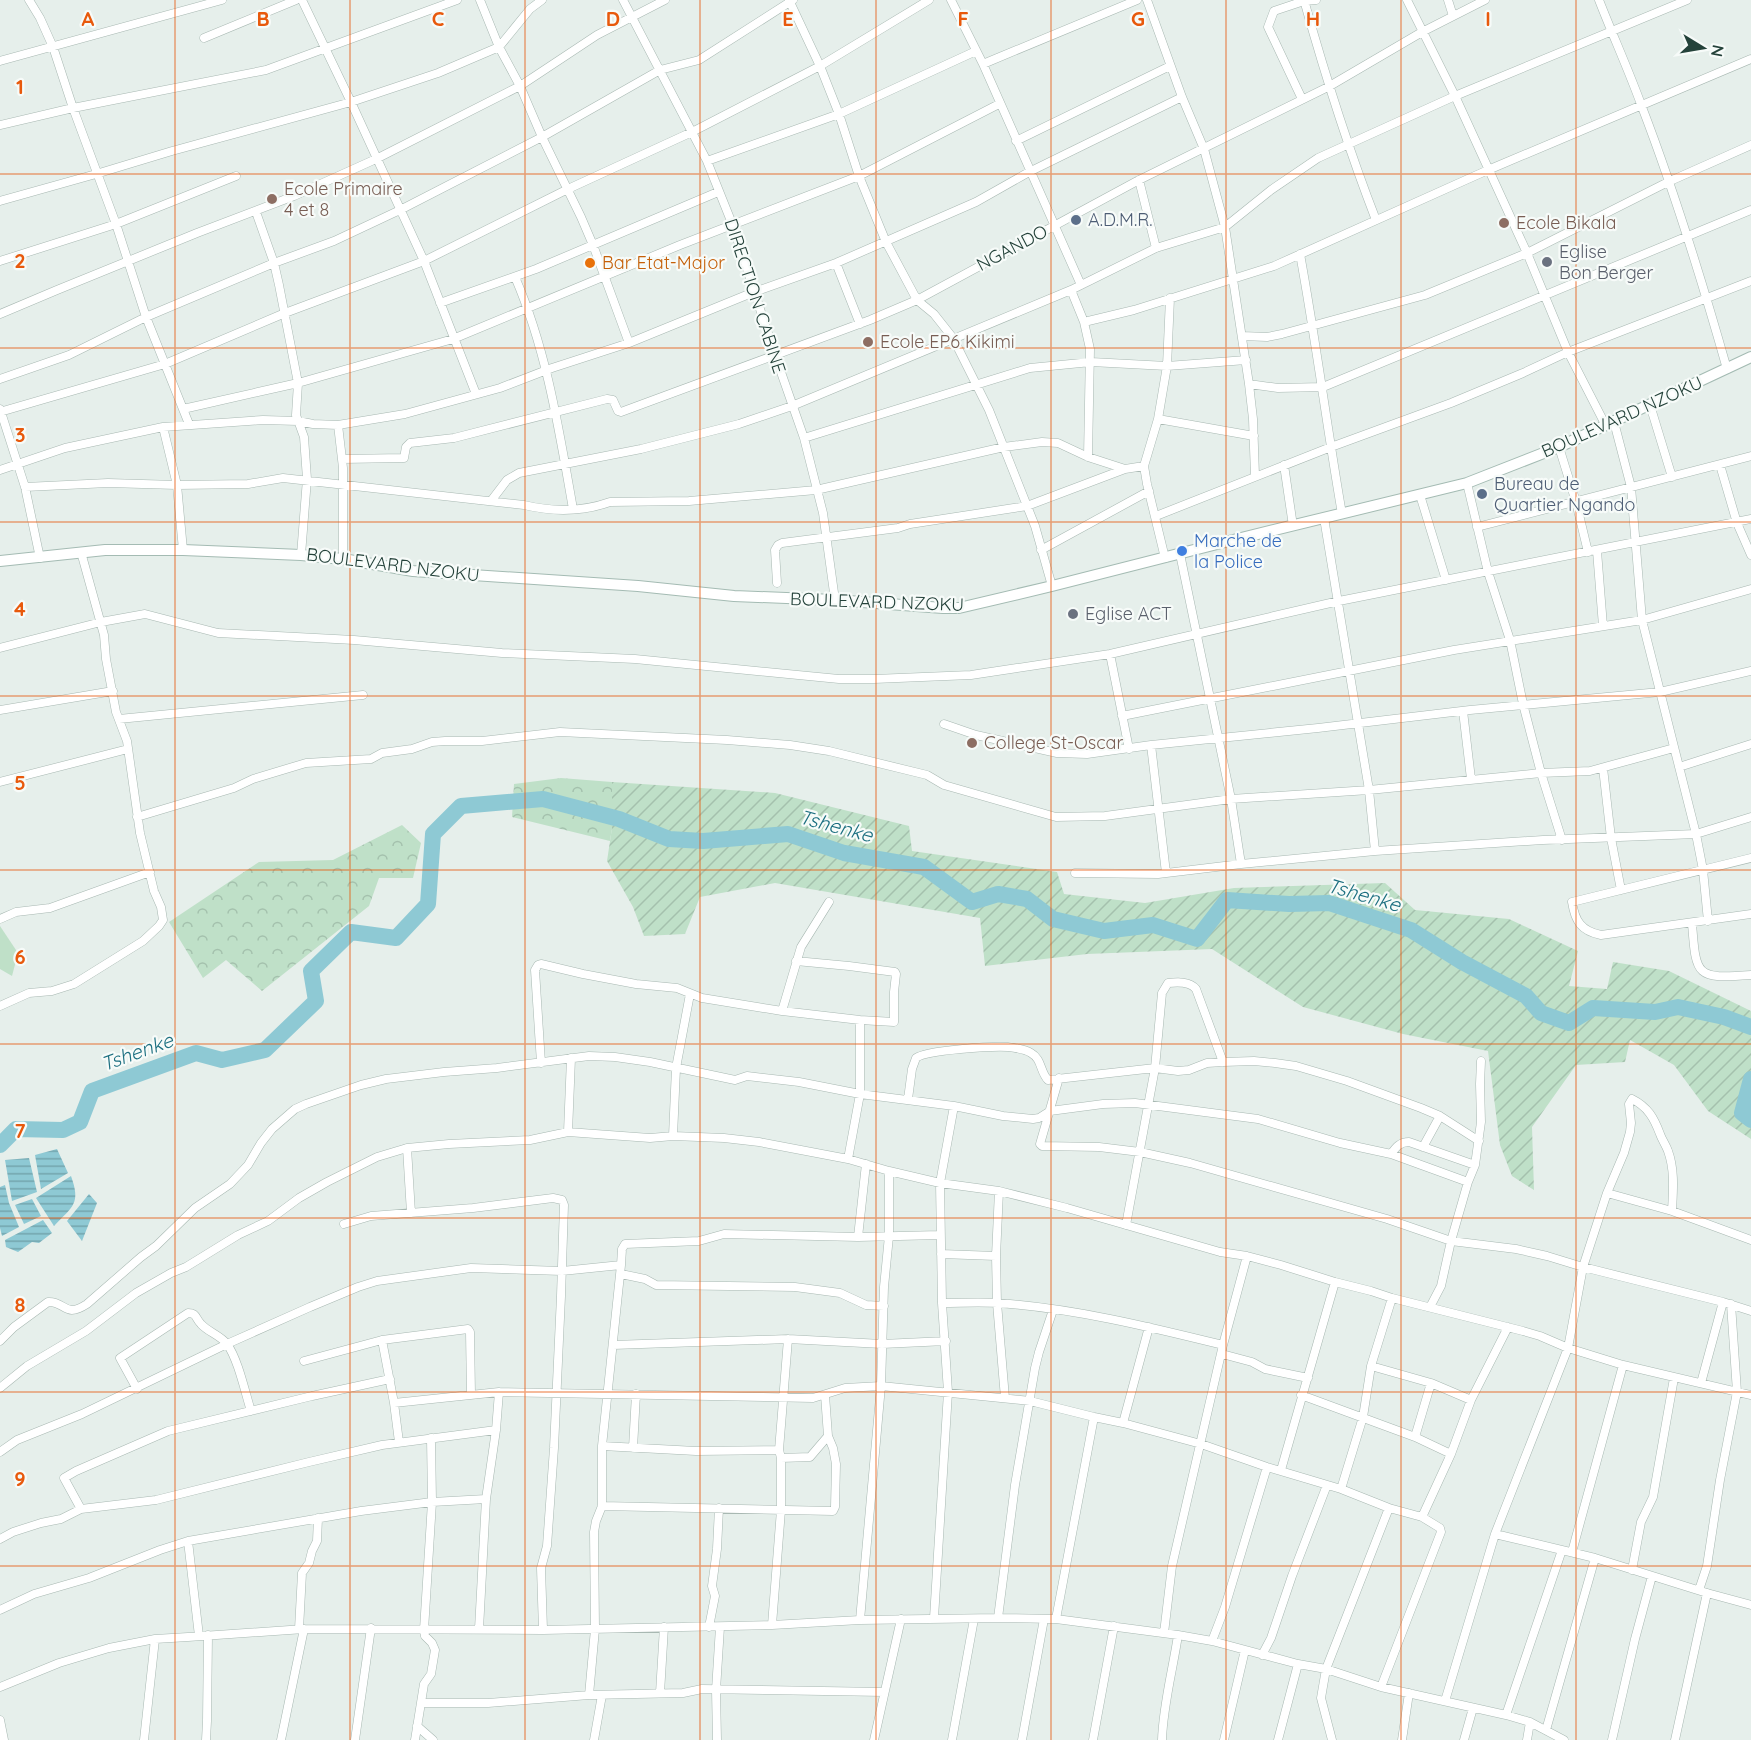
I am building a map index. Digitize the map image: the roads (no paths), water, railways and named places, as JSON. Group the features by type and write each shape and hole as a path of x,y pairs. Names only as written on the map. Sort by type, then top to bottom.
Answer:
{"street":[{"path":"29,0 53,47 146,317 189,424"},
{"path":"0,61 222,0"},
{"path":"204,38 296,0"},
{"path":"302,0 424,261 476,394"},
{"path":"0,125 73,108 266,70 457,0"},
{"path":"480,0 499,47 520,86 593,245 629,344"},
{"path":"0,201 351,102 445,70 499,47 530,9 542,0"},
{"name":"DIRECTION CABINE","path":"623,0 692,132 733,226 804,438 823,513 835,600"},
{"path":"0,315 197,233 294,196 376,159 520,86 597,35 665,0"},
{"path":"40,558 25,487 0,411 165,364 285,313 424,261 568,189 692,132 820,66 929,0"},
{"path":"951,0 982,63 1081,285"},
{"path":"982,63 1137,0"},
{"path":"1148,0 1170,66 1204,149 1225,227 1249,384 1255,476"},
{"path":"1302,99 1268,27 1274,11 1304,1 1316,0"},
{"path":"1407,0 1455,96 1527,253 1568,351 1610,424 1631,487 1642,620 1696,834 1703,870 1708,921"},
{"path":"1448,0 1453,16"},
{"name":"NGANDO","path":"555,412 607,399 613,400 619,412 860,324 917,300 1139,180 1328,87 1422,32 1485,0"},
{"path":"1599,0 1642,106 1687,236 1727,369"},
{"path":"491,501 507,480 514,475 641,449 739,424 792,406 1071,290 1156,248 1225,227 1314,160 1455,96 1687,0"},
{"path":"0,380 69,355 146,317 274,263 334,241 400,210 542,137 660,70 699,60 790,1 820,66 839,114 859,176 886,242 917,300 934,314 953,338 977,384 1027,506 1052,586"},
{"path":"1304,1 1328,87 1359,180 1376,220"},
{"path":"706,161 839,114 976,51"},
{"path":"1084,322 1134,310 1274,266 1488,170 1751,59"},
{"path":"1016,141 1170,66"},
{"path":"0,470 79,444 163,427 263,420 298,420 313,424 338,425 405,414 500,388 546,370 629,344 754,292 836,263 886,242 976,202 1029,172 1182,97"},
{"path":"183,409 298,383 453,339 605,276 859,176 999,104"},
{"path":"1242,336 1267,337 1425,295 1527,253 1668,182 1751,146"},
{"path":"0,261 116,225 236,176"},
{"path":"1139,180 1156,248"},
{"path":"440,303 515,277 718,192"},
{"path":"1249,384 1278,388 1323,387 1751,210"},
{"path":"255,212 274,263 298,383 296,410 305,444 307,479 301,555"},
{"path":"1300,254 1342,514"},
{"path":"836,263 860,324"},
{"path":"515,277 528,308 546,370 573,509"},
{"path":"1156,516 1330,447 1451,403 1523,373 1568,351 1751,281"},
{"path":"1071,290 1084,322 1090,349 1088,457"},
{"path":"1164,558 1144,466 1158,418 1167,366 1170,298"},
{"name":"BOULEVARD NZOKU","path":"0,561 105,550 183,550 301,555 344,559 413,571 638,586 734,596 959,608 1467,483 1559,447 1751,357"},
{"path":"804,438 1030,368 1091,362 1167,366 1246,360"},
{"path":"1650,405 1672,477"},
{"path":"342,459 404,458 406,447 410,443 454,438 555,412"},
{"path":"1158,418 1254,436"},
{"path":"338,425 342,459 344,559"},
{"path":"163,427 177,485 183,550"},
{"path":"25,487 102,483 248,484 283,478 307,479 420,495 524,505 552,511 600,506 610,502 689,501 816,489 1004,447 1052,442 1125,469"},
{"path":"1559,447 1593,551 1603,626"},
{"path":"1477,526 1751,456"},
{"path":"1284,465 1293,526"},
{"path":"1720,465 1737,523 1751,555"},
{"path":"777,583 775,550 777,545 898,528 910,524 1027,506 1125,469 1144,466"},
{"path":"1467,483 1488,572 1510,640 1523,704 1541,773 1562,840"},
{"path":"1041,549 1149,491"},
{"path":"1420,495 1446,580"},
{"path":"1324,518 1369,789 1375,851"},
{"path":"0,648 100,622 145,614 218,633 354,640 502,653 635,658 838,679 971,675 1110,654 1339,601 1751,519"},
{"path":"0,1006 29,993 52,991 74,984 143,941 163,920 137,818 125,732 116,712 100,622 81,552"},
{"path":"1180,554 1231,799 1241,864"},
{"path":"1122,716 1510,640 1642,620 1751,590"},
{"path":"1110,654 1129,749"},
{"path":"944,724 976,735 1057,753 1087,754 1523,704 1660,692 1751,671"},
{"path":"0,710 113,691"},
{"path":"119,719 363,695"},
{"path":"1463,711 1471,779"},
{"path":"137,818 234,788 253,779 306,762 371,759 382,753 412,749 432,742 482,741 565,732 727,740 829,751 927,775 944,785 1056,817 1105,816 1231,799 1541,773 1590,771 1674,748"},
{"path":"1679,767 1751,744"},
{"path":"1151,745 1166,873"},
{"path":"0,782 128,749"},
{"path":"1603,768 1611,838 1621,890"},
{"path":"1075,873 1146,875 1375,851 1696,834 1751,817"},
{"path":"1751,858 1572,902 1576,920 1592,933 1606,936 1751,914"},
{"path":"0,919 16,912 50,908 150,872"},
{"path":"782,1011 796,961 808,934 828,902"},
{"path":"1692,923 1696,962 1702,971 1712,976 1751,975"},
{"path":"541,1063 535,970 541,964 636,984 676,988 702,998 782,1011 894,1022 894,992 897,974 895,972 796,961"},
{"path":"1125,1225 1155,1068 1162,993 1168,983 1193,985 1196,989 1223,1062"},
{"path":"673,1136 676,1068 690,994"},
{"path":"848,1159 860,1094 860,1020"},
{"path":"908,1099 912,1069 916,1058 926,1053 1004,1047 1024,1050 1034,1054 1048,1080 1155,1068 1189,1070 1207,1064 1254,1061 1296,1066 1372,1090 1440,1116 1479,1141"},
{"path":"0,1341 14,1327 48,1302 52,1301 70,1311 87,1305 156,1246 195,1208 230,1184 248,1165 272,1129 295,1109 361,1085 386,1079 571,1058 615,1057 735,1080 747,1076 769,1078 860,1094 908,1099 1033,1119 1050,1111 1103,1104 1149,1104 1264,1120 1340,1143 1391,1154 1468,1182"},
{"path":"568,1132 571,1058"},
{"path":"1430,1307 1441,1286 1479,1141 1482,1108 1481,1061"},
{"path":"1059,1078 1040,1144 1042,1146 1099,1147 1140,1152 1268,1184 1387,1219 1451,1241 1516,1249 1547,1256 1751,1311"},
{"path":"1445,1701 1495,1534 1568,1348 1583,1267 1630,1132 1629,1104 1632,1099 1644,1106 1654,1118 1668,1151 1673,1178 1672,1211"},
{"path":"934,1618 948,1392 942,1304 940,1183 954,1106"},
{"path":"1422,1147 1440,1116"},
{"path":"0,1388 27,1366 86,1332 136,1293 186,1267 238,1235 268,1221 299,1198 327,1182 377,1157 407,1149 449,1144 530,1140 568,1132 650,1138 673,1136 724,1138 759,1142 848,1159 889,1172 940,1183 999,1191 1220,1252 1247,1256 1392,1298 1508,1327 1623,1365 1751,1395"},
{"path":"1391,1154 1403,1142 1416,1143 1474,1165"},
{"path":"407,1149 411,1213"},
{"path":"858,1237 866,1164"},
{"path":"860,1620 881,1386 884,1287 889,1236 889,1172"},
{"path":"999,1191 996,1256 997,1303 1005,1398"},
{"path":"1607,1193 1672,1211 1751,1240"},
{"path":"344,1224 371,1216 473,1208 553,1198 562,1200 564,1205 557,1394 547,1546 541,1568 543,1630"},
{"path":"589,1695 595,1629 594,1532 602,1506 602,1446 622,1248 625,1244 699,1241 724,1234 858,1237 940,1235"},
{"path":"941,1254 996,1256"},
{"path":"1164,1633 1172,1566 1222,1349 1247,1256"},
{"path":"0,1452 17,1440 137,1389 227,1344 310,1307 377,1281 471,1268 621,1270 656,1285 795,1287 846,1294 866,1305 884,1306"},
{"path":"1281,1470 1335,1282"},
{"path":"1341,1489 1363,1417 1371,1366 1392,1298"},
{"path":"942,1304 997,1303 1053,1310 1149,1327 1222,1349 1265,1369 1308,1378"},
{"path":"1701,1383 1727,1303"},
{"path":"1675,1740 1737,1392 1727,1303"},
{"path":"998,1618 1015,1485 1030,1401 1039,1352 1053,1310"},
{"path":"137,1389 120,1358 188,1313 195,1314 202,1325 227,1344 251,1411"},
{"path":"1123,1423 1149,1327"},
{"path":"1422,1517 1451,1454 1471,1400 1508,1327"},
{"path":"304,1361 382,1340 468,1329 470,1332 471,1395"},
{"path":"613,1346 788,1339 882,1344 946,1341"},
{"path":"772,1625 781,1510 779,1449 788,1339"},
{"path":"382,1340 399,1442"},
{"path":"1572,1552 1623,1365"},
{"path":"1371,1366 1431,1383 1471,1400"},
{"path":"1632,1570 1641,1522 1653,1497 1674,1378"},
{"path":"81,1509 64,1479 75,1471 168,1431 390,1379"},
{"path":"1415,1437 1431,1383"},
{"path":"394,1403 499,1392 813,1398 845,1388 881,1386 1030,1401 1201,1444 1341,1489 1389,1508 1422,1517 1440,1528 1442,1532 1380,1687"},
{"path":"479,1629 486,1499 499,1392"},
{"path":"633,1448 636,1394"},
{"path":"602,1506 832,1511 835,1509 836,1464 828,1436 825,1395"},
{"path":"1302,1395 1415,1437 1451,1454"},
{"path":"1056,1619 1094,1417"},
{"path":"0,1539 41,1522 61,1519 81,1509 156,1500 309,1461 399,1442 496,1430"},
{"path":"781,1458 810,1458 828,1436"},
{"path":"415,1740 424,1684 431,1674 435,1650 425,1636 424,1630 432,1502 431,1438"},
{"path":"602,1446 696,1451 779,1449"},
{"path":"1212,1641 1225,1607 1267,1467"},
{"path":"1262,1655 1271,1638 1327,1485"},
{"path":"0,1610 34,1594 89,1578 188,1541 361,1511 432,1502 486,1499"},
{"path":"709,1627 716,1596 712,1586 719,1508"},
{"path":"1332,1740 1321,1698 1326,1669 1389,1508"},
{"path":"280,1740 301,1629 302,1574 309,1563 317,1541 318,1518"},
{"path":"1495,1534 1595,1558 1751,1605"},
{"path":"188,1541 199,1636"},
{"path":"1506,1715 1562,1550"},
{"path":"1546,1730 1595,1558"},
{"path":"1612,1740 1652,1576"},
{"path":"0,1688 59,1663 109,1648 155,1639 208,1635 301,1629 543,1630 720,1627 934,1618 1056,1619 1212,1641 1298,1664 1326,1669 1380,1687 1506,1715 1530,1722 1564,1740"},
{"path":"952,1740 974,1619"},
{"path":"1022,1740 1044,1619"},
{"path":"874,1740 901,1620"},
{"path":"1093,1740 1114,1626"},
{"path":"660,1693 664,1627"},
{"path":"717,1740 716,1690 720,1627"},
{"path":"355,1740 371,1628"},
{"path":"206,1740 208,1635"},
{"path":"1162,1740 1163,1719 1178,1635"},
{"path":"144,1740 155,1639"},
{"path":"1224,1740 1245,1650"},
{"path":"1278,1740 1298,1664"},
{"path":"702,1689 717,1678"},
{"path":"422,1703 488,1703 589,1695 683,1693 702,1689 884,1692"},
{"path":"1401,1740 1409,1693"},
{"path":"594,1740 602,1695"},
{"path":"1464,1740 1473,1708"},
{"path":"0,1720 4,1740"},
{"path":"1527,1740 1530,1722"},
{"path":"417,1726 433,1740"}],"water":[{"path":"57,1149 68,1173 41,1189 35,1155"},
{"path":"29,1158 37,1192 12,1201 5,1160"},
{"path":"71,1176 75,1199 70,1209 54,1226 36,1198"},
{"path":"5,1185 9,1203 19,1227 2,1236 0,1187"},
{"path":"89,1194 97,1203 82,1241 67,1221"},
{"path":"32,1199 41,1216 24,1224 15,1205"},
{"path":"43,1220 52,1233 39,1243 32,1242 18,1252 6,1247 5,1240"}],"waterway":[{"name":"Tshenke","path":"0,1145 16,1129 63,1130 80,1122 92,1091 196,1053 222,1060 265,1050 316,1001 311,971 351,932 396,938 428,904 433,834 461,806 543,799 619,819 669,839 703,841 788,834 844,853 924,867 972,902 998,894 1027,899 1053,919 1104,931 1153,925 1197,939 1227,900 1289,904 1329,903 1411,930 1462,962 1526,996 1541,1013 1569,1023 1593,1008 1655,1012 1678,1007 1724,1017 1751,1027"},
{"name":"Tshenke","path":"1751,1079 1742,1113 1751,1120"}],"place":[{"name":"Ecole Primaire 4 et 8","path":"272,199"},
{"name":"A.D.M.R.","path":"1076,220"},
{"name":"Ecole Bikala","path":"1504,223"},
{"name":"Eglise Bon Berger","path":"1547,262"},
{"name":"Bar Etat-Major","path":"590,263"},
{"name":"Ecole EP6 Kikimi","path":"868,342"},
{"name":"Bureau de Quartier Ngando","path":"1482,494"},
{"name":"Marche de la Police","path":"1182,551"},
{"name":"Eglise ACT","path":"1073,614"},
{"name":"College St-Oscar","path":"972,743"}]}
